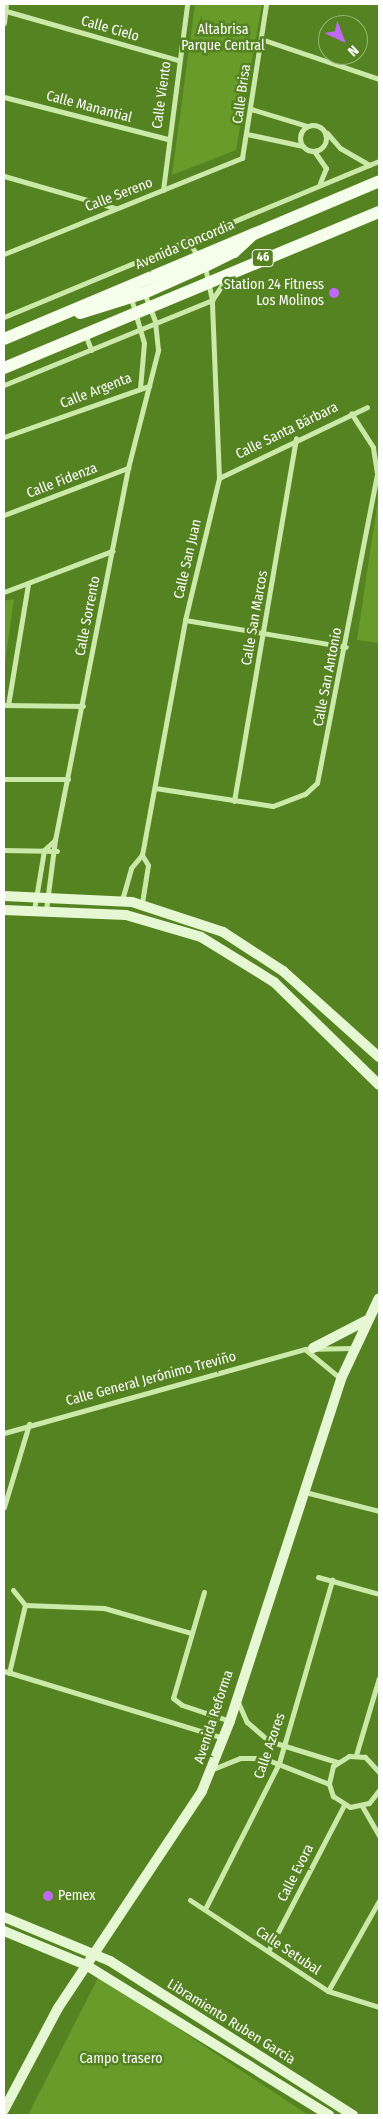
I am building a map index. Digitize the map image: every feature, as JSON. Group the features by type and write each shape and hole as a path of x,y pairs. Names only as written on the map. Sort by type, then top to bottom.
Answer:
{"main road":[{"name":"Avenida Concordia","path":"4,339 197,255 379,181"},
{"name":"46","path":"4,368 84,332 379,212"},
{"path":"58,316 144,293 205,266 246,243 254,231"}],"street":[{"path":"4,23 6,4"},
{"name":"Calle Viento","path":"163,190 178,60 187,4"},
{"name":"Calle Brisa","path":"242,158 266,4"},
{"name":"Calle Cielo","path":"6,11 178,60"},
{"path":"261,39 379,78"},
{"name":"Calle Manantial","path":"4,97 168,139"},
{"path":"251,109 307,126 315,124 325,131 340,148 370,165"},
{"path":"303,146 300,136 307,126"},
{"path":"314,151 326,143 325,131"},
{"path":"247,134 303,146 314,151 326,168 320,183"},
{"name":"Calle Sereno","path":"4,254 242,158"},
{"path":"4,317 320,183 379,161"},
{"path":"4,176 116,208"},
{"path":"187,239 197,255"},
{"name":"Calle San Juan","path":"122,900 131,868 142,856 185,620 219,478 212,300 205,266"},
{"path":"4,385 91,350 155,321 212,300 229,272"},
{"name":"Calle Sorrento","path":"140,328 144,293"},
{"name":"Calle Sorrento","path":"46,910 47,896 57,850 55,840 83,706 128,468 144,396 149,386 158,350 155,321 131,298"},
{"name":"Calle Argenta","path":"4,437 140,389 144,353 140,328"},
{"path":"84,332 91,350"},
{"path":"144,396 140,389 149,386"},
{"name":"Calle Santa Bárbara","path":"219,478 296,438 367,407"},
{"name":"Calle San Antonio","path":"154,788 234,801 280,805 305,794 317,782 346,648 376,473 374,448 351,413"},
{"name":"Calle San Marcos","path":"234,801 265,635 296,438"},
{"name":"Calle Fidenza","path":"4,515 128,468"},
{"path":"4,592 112,551"},
{"path":"28,584 6,705 83,706"},
{"path":"185,620 346,648"},
{"path":"4,779 68,779"},
{"path":"34,910 44,850 55,840"},
{"path":"4,850 57,850"},
{"name":"Calle San Juan","path":"142,856 148,864 142,903"},
{"path":"4,896 122,900 142,903 184,916 238,940 283,971 379,1057"},
{"path":"4,910 46,910 142,918 182,929 231,952 299,1004 379,1085"},
{"name":"Avenida Reforma","path":"4,2110 86,1965 180,1828 212,1769 230,1721 236,1697 340,1379 365,1321 379,1298"},
{"path":"340,1379 309,1348 365,1321"},
{"name":"Calle General Jerónimo Treviño","path":"4,1433 29,1424 309,1348 352,1348"},
{"path":"4,1507 29,1424"},
{"path":"303,1492 358,1504 379,1511"},
{"path":"318,1577 379,1594"},
{"name":"Calle Azores","path":"205,1909 279,1763 332,1580"},
{"path":"14,1590 25,1605"},
{"path":"204,1592 173,1698 182,1706 230,1721"},
{"path":"25,1605 104,1608 191,1633"},
{"path":"25,1605 6,1672 223,1738"},
{"path":"356,1755 379,1678"},
{"path":"236,1697 254,1731 284,1746 337,1762 356,1755 373,1762 379,1772"},
{"path":"212,1769 240,1758 279,1763 329,1784"},
{"path":"373,1762 379,1760"},
{"path":"337,1762 329,1784 333,1796 344,1805 362,1806 379,1790"},
{"name":"Calle Evora","path":"268,1951 344,1805"},
{"path":"362,1806 379,1836"},
{"name":"Calle Setubal","path":"190,1900 328,1991 379,2007"},
{"path":"328,1991 379,1901"},
{"name":"Libramiento Ruben Garcia","path":"4,1917 94,1952 353,2115"},
{"name":"Libramiento Ruben Garcia","path":"4,1931 86,1965 329,2115"}],"green space":[{"name":"Altabrisa Parque Central","path":"195,4 262,4 236,150 172,175"},
{"path":"379,492 379,643 357,640"},
{"path":"14,599 4,670 4,601"},
{"name":"Campo trasero","path":"99,1976 308,2115 28,2115"}],"place":[{"name":"Station 24 Fitness Los Molinos","path":"334,293"},
{"name":"Pemex","path":"48,1896"}]}
